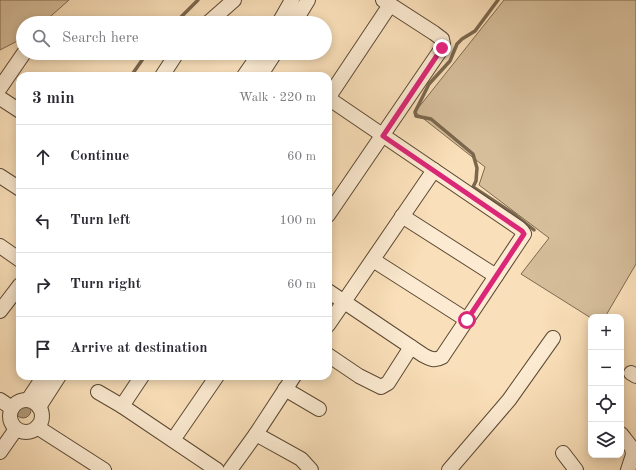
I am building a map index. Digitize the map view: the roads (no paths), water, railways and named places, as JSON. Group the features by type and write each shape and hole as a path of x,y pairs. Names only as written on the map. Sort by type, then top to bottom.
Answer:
{"street":[{"path":"216,16 234,0"},
{"path":"283,16 292,0"},
{"path":"298,16 308,0"},
{"path":"332,92 387,3 434,32 442,39 442,48 332,209"},
{"path":"0,88 19,60"},
{"path":"165,72 172,60"},
{"path":"247,72 255,60"},
{"path":"263,72 270,60"},
{"path":"0,98 16,108"},
{"path":"332,101 522,231 524,234 442,357 438,359 432,359 411,347 332,294"},
{"path":"332,318 434,170"},
{"path":"0,176 16,186"},
{"path":"402,216 496,276"},
{"path":"0,246 16,257"},
{"path":"373,260 467,320"},
{"path":"0,311 16,290"},
{"path":"451,469 509,400 553,338"},
{"path":"332,358 359,376 381,387 388,383 411,347"},
{"path":"33,403 42,380"},
{"path":"33,403 55,380"},
{"path":"122,406 139,380"},
{"path":"173,440 214,380"},
{"path":"230,470 256,434 291,380"},
{"path":"285,389 319,410"},
{"path":"98,392 122,406 217,470"},
{"path":"18,402 33,403 41,413 41,418 37,426 28,431 16,429 10,418 6,404 18,402"},
{"path":"37,426 104,470"},
{"path":"0,452 16,429"},
{"path":"256,434 301,459 311,470"},
{"path":"624,438 632,448 633,455 628,470"},
{"path":"563,453 576,470"}],"waterway":[{"path":"182,16 198,0"},
{"path":"498,0 475,31 457,44 450,61 429,84 415,112 416,116 431,119 473,154 477,168 476,181 473,187 514,214 534,230"},
{"path":"134,72 142,60"}]}
